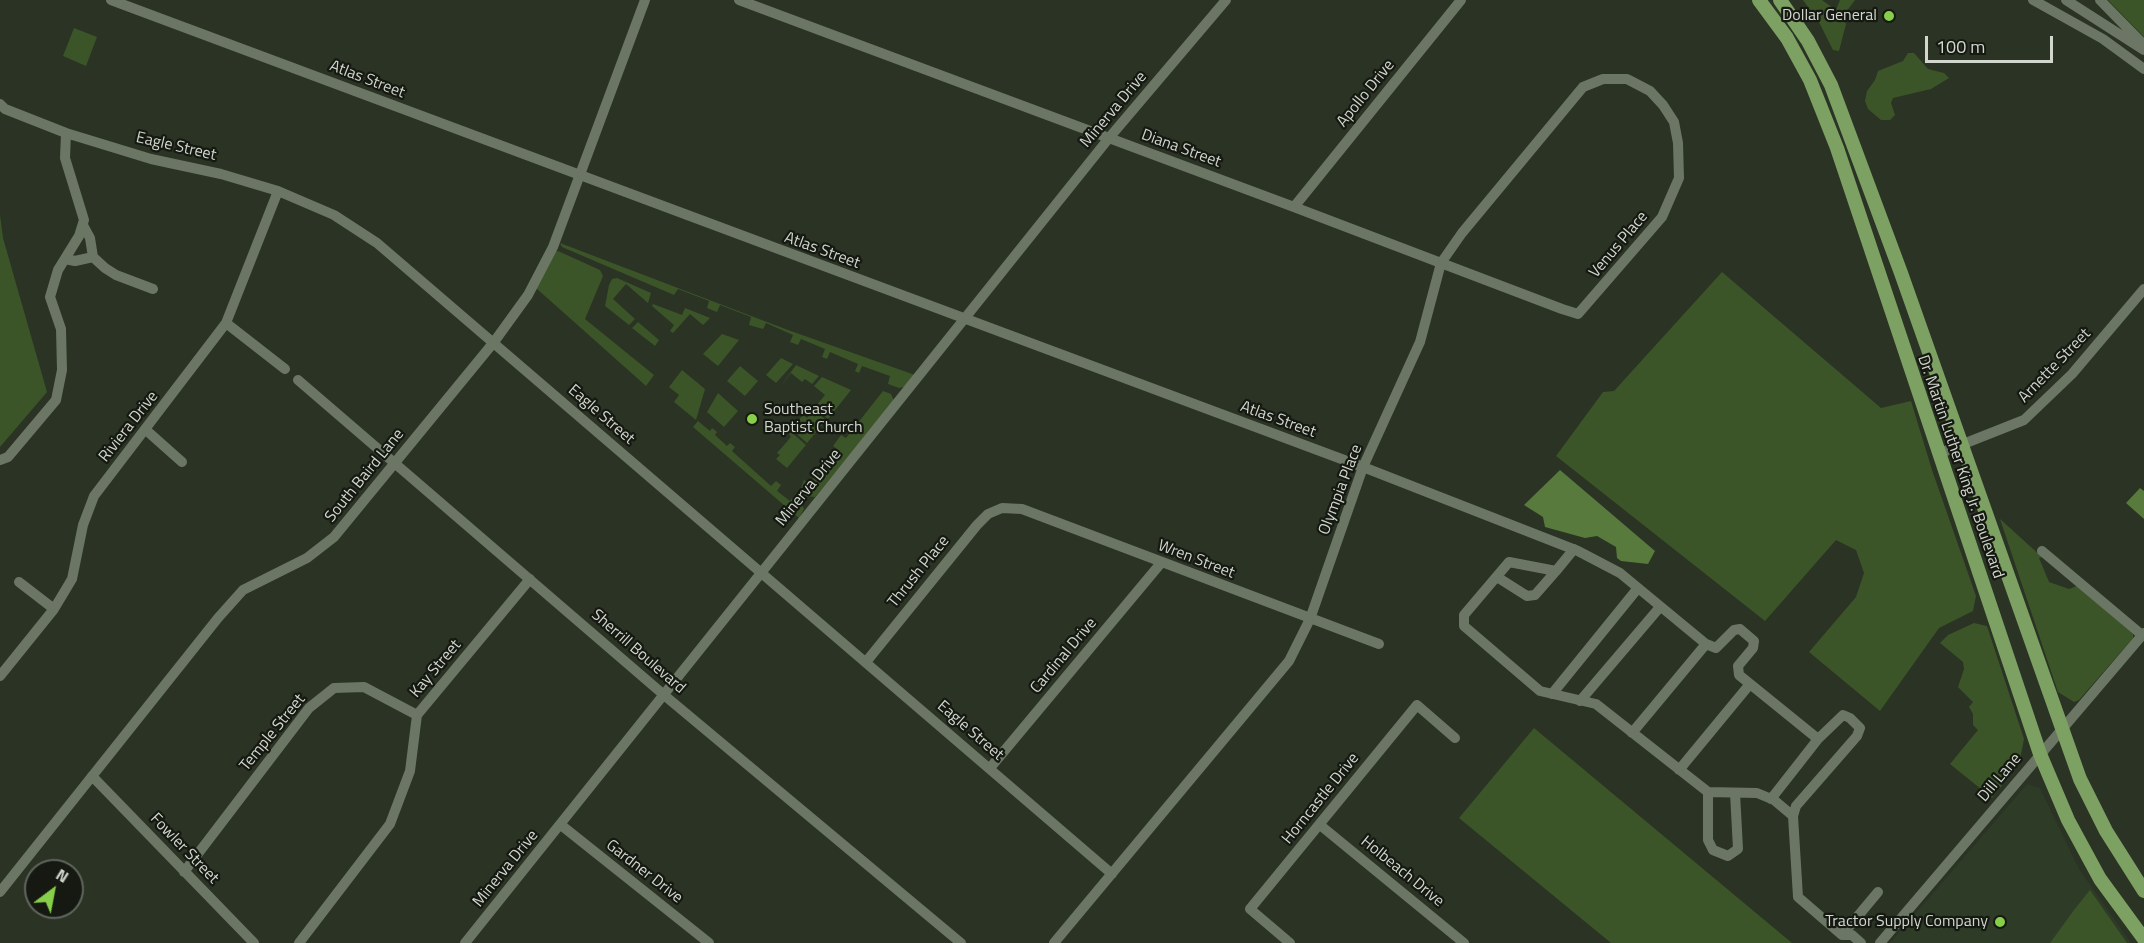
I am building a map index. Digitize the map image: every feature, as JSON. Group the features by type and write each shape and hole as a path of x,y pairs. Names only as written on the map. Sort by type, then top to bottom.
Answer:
{"main road":[{"name":"Dr. Martin Luther King Jr. Boulevard","path":"1759,0 1787,38 1796,55 1837,148 2040,754 2068,820 2100,879 2144,939"},
{"name":"Dr. Martin Luther King Jr. Boulevard","path":"1780,0 1808,41 1831,85 1962,444 2080,779 2106,831 2144,891"}],"street":[{"name":"Atlas Street","path":"111,0 1364,467 1574,549 1595,558 1638,588 1706,644"},
{"name":"South Baird Lane","path":"0,892 218,618 243,590 307,558 334,537 494,342 528,296 553,247 645,0"},
{"name":"Diana Street","path":"739,0 1578,314"},
{"name":"Minerva Drive","path":"467,942 760,572 965,320 1109,138 1226,0"},
{"name":"Apollo Drive","path":"1294,207 1461,0"},
{"path":"2032,0 2103,39 2144,69"},
{"path":"2066,0 2144,50"},
{"path":"2095,0 2109,27"},
{"path":"2100,0 2144,45"},
{"path":"2103,39 2109,27"},
{"name":"Olympia Place","path":"1054,943 1289,661 1310,619 1364,467 1420,342 1441,263 1462,233 1582,87 1603,79 1627,79 1650,91"},
{"name":"Venus Place","path":"1578,314 1662,217 1679,178 1678,143 1674,122 1664,105 1650,91"},
{"name":"Eagle Street","path":"0,104 5,110 66,133 151,159 221,174 278,191 334,215 377,243 1112,874"},
{"path":"0,460 8,457 56,400 62,370 61,329 50,297 58,270 84,220 65,158 66,133"},
{"name":"Riviera Drive","path":"0,676 54,609 72,579 83,525 94,496 226,323 278,191"},
{"path":"83,225 90,238 93,257 116,275 153,289"},
{"path":"65,259 75,261 93,257"},
{"name":"Arnette Street","path":"1938,454 2024,420 2072,374 2144,289"},
{"path":"226,323 285,369"},
{"name":"Sherrill Boulevard","path":"298,380 664,695 961,943"},
{"path":"146,430 182,462"},
{"name":"Wren Street","path":"1002,508 1022,509 1379,644"},
{"name":"Thrush Place","path":"866,662 977,525 988,514 1002,508"},
{"path":"1497,577 1527,596 1535,595 1574,549"},
{"path":"2042,550 2143,634"},
{"path":"1556,571 1509,562 1464,615 1464,626 1540,691 1596,704 1708,792 1757,793 1770,799 1793,816"},
{"name":"Cardinal Drive","path":"990,768 1161,563"},
{"name":"Kay Street","path":"300,943 390,824 410,771 417,715 530,579"},
{"path":"19,582 54,609"},
{"path":"1552,694 1638,588"},
{"path":"1580,701 1660,606"},
{"path":"1632,733 1706,644 1716,648 1734,630 1740,629 1754,641 1753,648 1738,666 1739,675 1818,739"},
{"name":"Dill Lane","path":"1880,943 2143,634"},
{"path":"1680,770 1750,684"},
{"name":"Temple Street","path":"184,872 309,708 334,688 364,687 417,715"},
{"name":"Horncastle Drive","path":"1290,943 1250,909 1417,705 1455,738"},
{"path":"1770,799 1818,739 1843,715 1850,718 1860,728 1857,736 1796,806 1793,816 1798,897 1843,939"},
{"name":"Fowler Street","path":"92,776 254,943"},
{"path":"1708,792 1708,840 1713,850 1728,856 1737,849 1735,792"},
{"name":"Gardner Drive","path":"561,825 709,943"},
{"name":"Holbeach Drive","path":"1320,825 1464,943"},
{"path":"1843,939 1878,892"},
{"path":"1843,939 1852,935 1861,943"}],"shaded area":[{"path":"1803,0 1822,0 1836,10 1840,0 1855,0 1843,16 1846,24 1839,51 1833,50 1820,24"},
{"path":"2108,0 2144,0 2144,37"},
{"path":"74,28 97,37 86,66 63,56"},
{"path":"1908,53 1914,53 1928,69 1944,73 1949,78 1931,89 1893,98 1891,103 1895,115 1890,120 1881,120 1868,109 1865,101 1867,91 1878,71 1903,61"},
{"path":"0,215 3,238 47,392 0,447"},
{"path":"560,243 788,330 915,375 904,387 899,388 888,384 890,376 862,366 859,373 855,371 858,364 830,352 827,359 822,357 825,349 801,339 798,345 790,342 793,335 766,323 763,329 749,325 751,317 720,305 717,312 707,308 709,301 678,289 674,295 562,247"},
{"path":"558,251 600,270 603,276 585,319 654,375 646,386 536,288 555,252"},
{"path":"1722,272 1881,408 1911,401 1932,470 1976,596 1973,611 1939,628 1880,711 1809,652 1856,597 1864,573 1856,550 1836,540 1765,621 1556,456 1603,392 1614,391"},
{"path":"617,278 651,293 648,303 626,284 613,299 635,319 629,325 605,306 609,285 612,279"},
{"path":"653,304 682,315 685,308 710,318 703,325 690,314 673,333 670,331 674,325 652,306"},
{"path":"638,322 659,340 655,346 632,328"},
{"path":"722,334 739,340 718,366 703,354"},
{"path":"781,358 793,364 776,383 766,375"},
{"path":"796,365 819,376 812,384 805,379 802,382 791,373 780,387"},
{"path":"740,366 758,381 745,396 727,381"},
{"path":"682,370 705,389 696,420 674,402 679,395 669,387"},
{"path":"822,377 851,390 828,419 815,407 825,395 814,386"},
{"path":"883,391 891,394 894,401 815,497 804,496 801,488 804,480 809,483 837,449 833,446 841,435 846,438"},
{"path":"718,393 738,411 724,427 707,412"},
{"path":"813,409 826,420 807,443 791,429 803,415 807,418"},
{"path":"698,421 710,431 712,428 717,432 715,435 727,446 730,443 735,447 732,451 771,486 776,481 781,485 777,491 790,501 794,496 800,500 804,509 799,518 693,427"},
{"path":"791,432 806,445 787,468 776,459 780,455 777,453 791,437 789,434"},
{"path":"1560,470 1655,551 1648,564 1621,561 1617,558 1616,547 1597,536 1585,538 1545,527 1543,517 1524,505"},
{"path":"2140,488 2144,491 2144,519 2126,503"},
{"path":"2000,519 2042,557 2039,558 2049,582 2069,589 2077,586 2133,634 2133,638 2079,700 2074,702 2058,692"},
{"path":"1974,623 1987,626 2024,739 2019,764 1992,798 1950,764 1978,730 1973,725 1973,714 1969,707 1973,702 1958,687 1964,669 1963,662 1940,643 1948,635"},
{"path":"1534,728 1792,943 1611,943 1459,818"},
{"path":"2027,784 2040,788 2079,869 2131,943 1890,943"},
{"path":"2090,890 2127,943 2050,943 2074,910"}],"place":[{"name":"Dollar General","path":"1889,16"},
{"name":"Southeast Baptist Church","path":"752,419"},
{"name":"Tractor Supply Company","path":"2000,922"}]}
